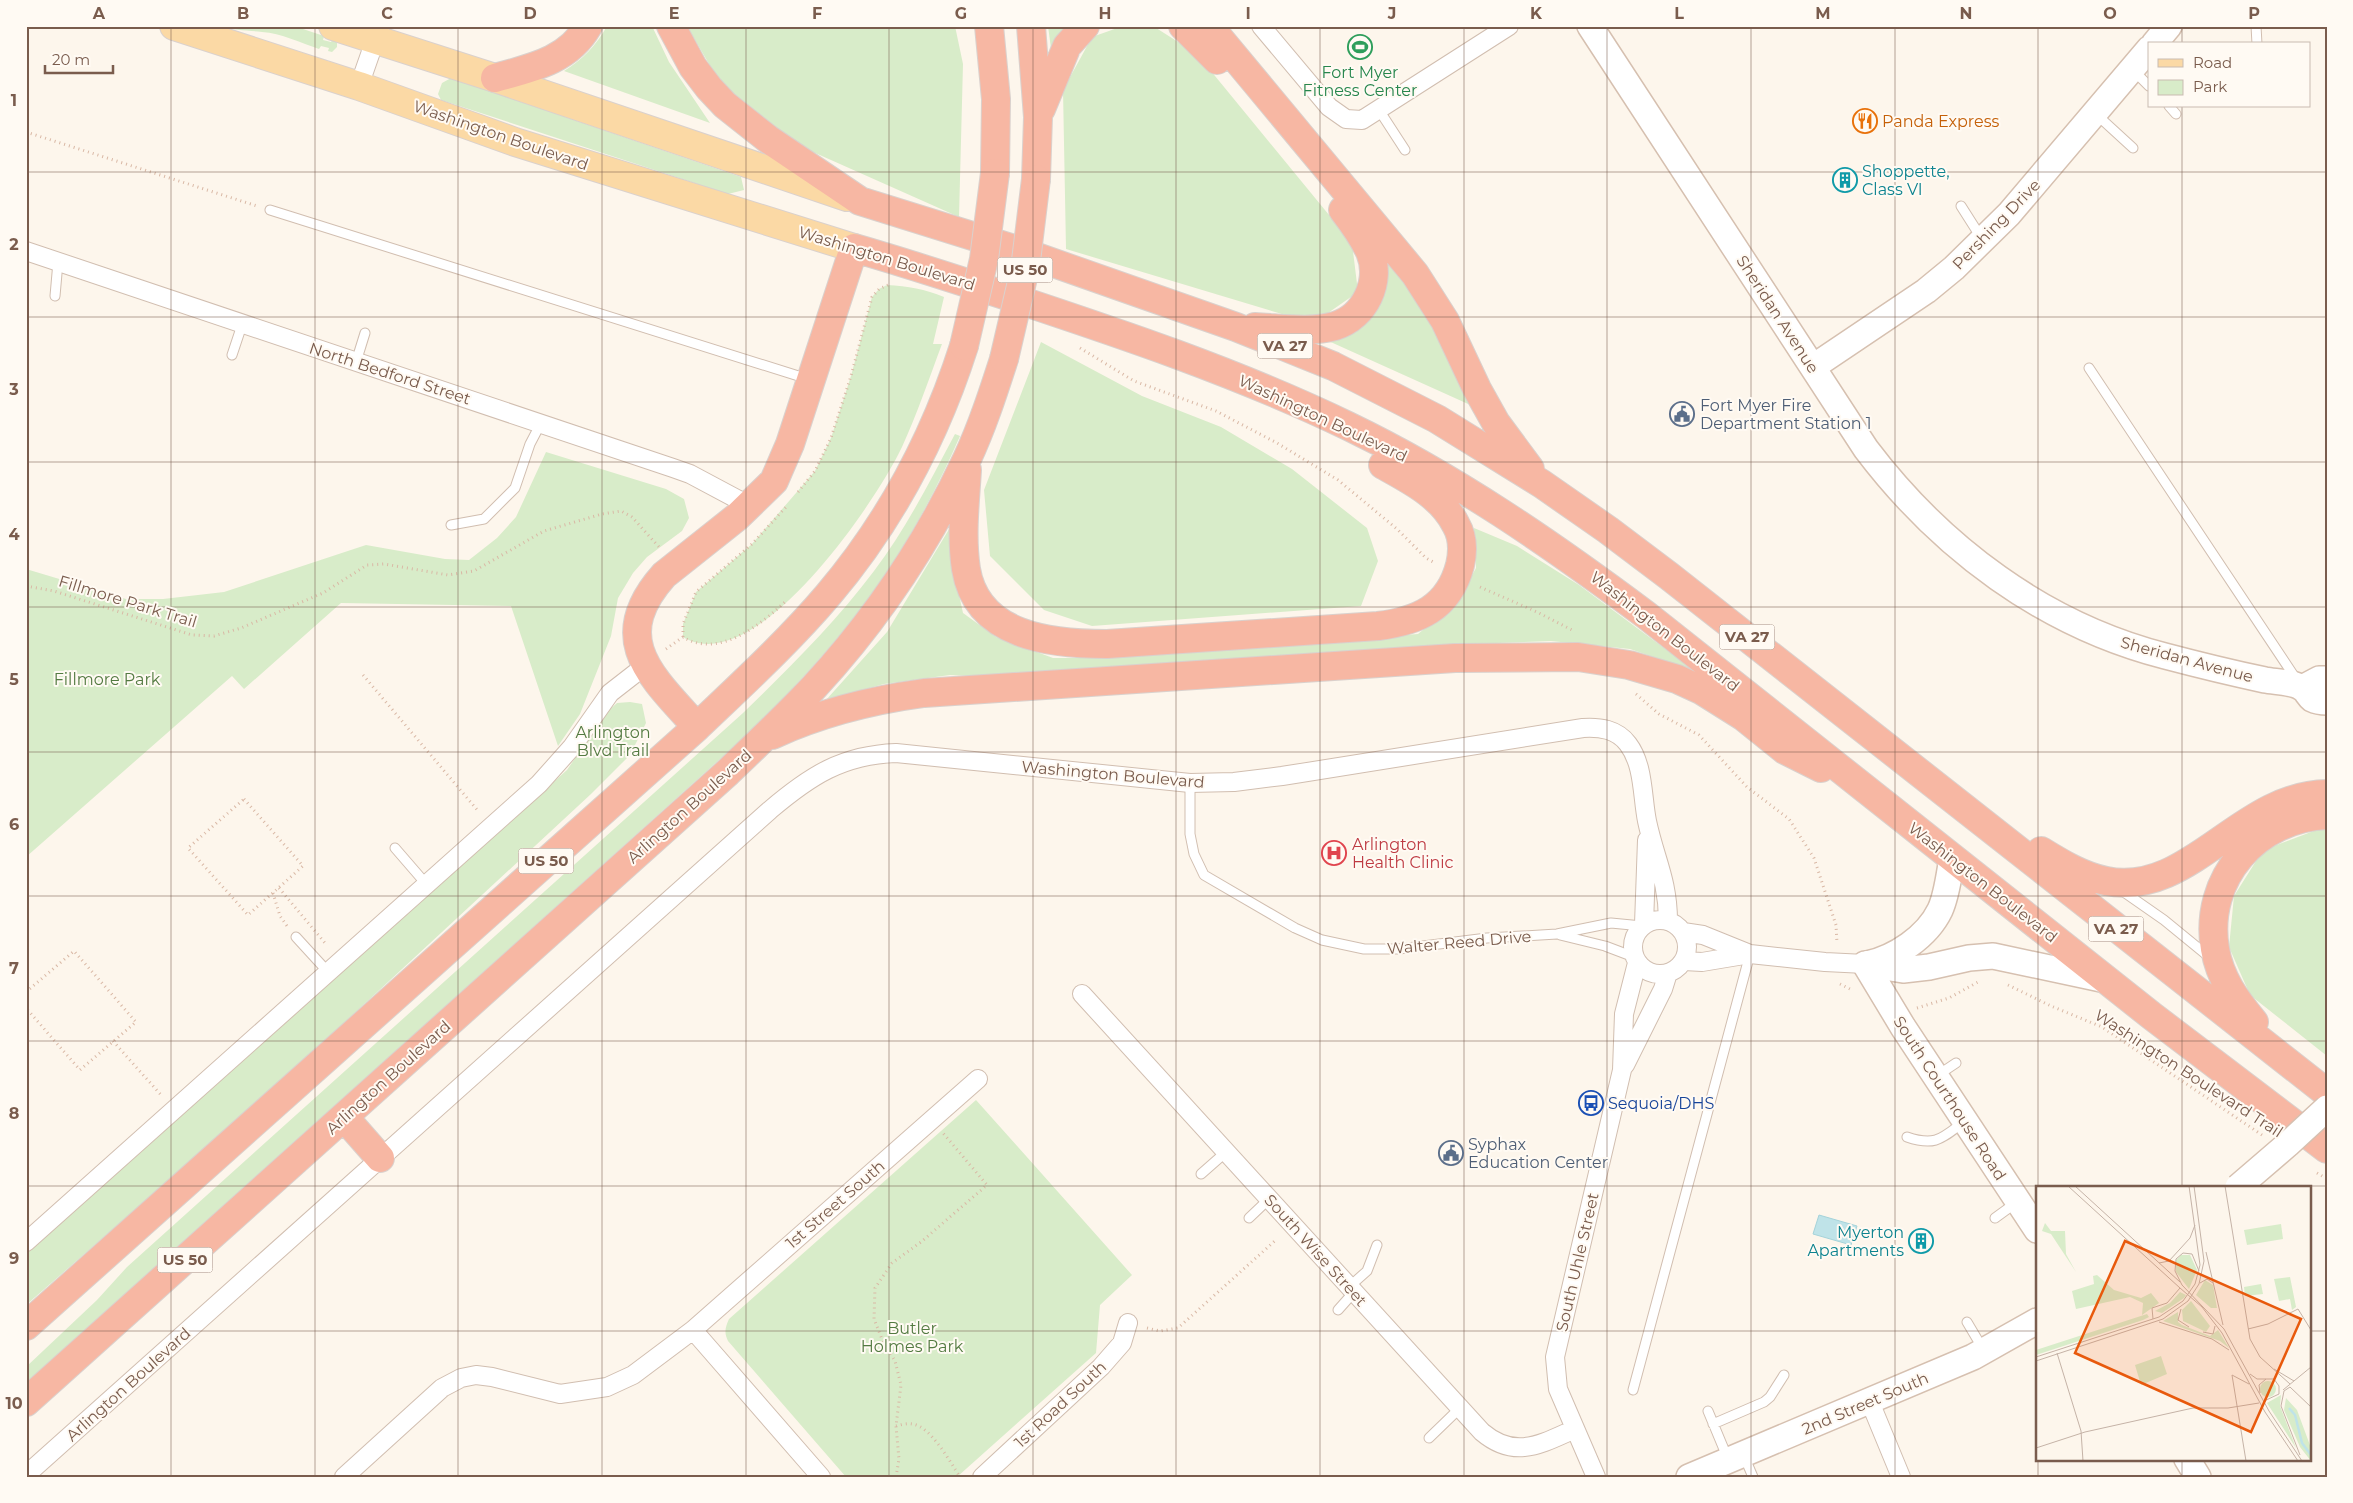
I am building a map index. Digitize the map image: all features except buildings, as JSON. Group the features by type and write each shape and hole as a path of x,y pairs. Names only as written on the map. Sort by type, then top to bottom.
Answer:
{"highway":[{"path":"495,78 533,68 553,60 575,44 588,26"},
{"path":"671,26 694,67 709,88 725,105 750,126 860,201"},
{"name":"US 50","path":"26,1326 697,727 782,646 829,594 859,556 900,492 920,456 937,421 964,346 984,259 995,173 996,100 989,26"},
{"name":"Arlington Boulevard","path":"26,1402 762,739 814,687 868,622 906,568 937,518 968,457 1004,360 1025,269 1036,179 1038,118 1031,26"},
{"path":"1038,118 1067,46 1085,26"},
{"path":"1183,26 1206,47 1356,227 1370,253 1374,266 1371,292 1358,312 1348,320 1324,328 1236,327"},
{"path":"1209,26 1420,280 1446,321 1477,389 1496,423 1542,484"},
{"name":"VA 27","path":"860,201 1010,248 1236,327 1333,366 1403,400 1542,484 1669,576 2327,1093"},
{"path":"697,727 662,688 646,665 638,646 637,622 641,609 655,586 674,566 750,506 777,476 854,248"},
{"name":"Washington Boulevard","path":"854,248 929,270 1123,334 1186,357 1349,426 1471,493 1541,538 1646,615 2106,980 2319,1159"},
{"path":"968,457 964,542 966,571 970,584 982,606 991,615 1015,630 1030,636 1064,644 1107,644 1360,628 1404,621 1438,605 1454,586 1462,559 1461,537 1452,517 1438,500 1356,450 1290,400"},
{"path":"762,739 818,717 872,702 924,693 1455,658 1578,657 1629,664 1677,679 1701,690 1744,718 1785,750 1871,793"},
{"path":"1948,796 2068,868 2108,882 2138,882 2166,874 2266,810 2295,798 2327,794"},
{"path":"2284,1060 2231,994 2219,967 2215,950 2214,918 2224,883 2233,866 2257,839 2270,830 2299,818 2327,815"},
{"path":"344,1117 380,1158"}],"main road":[{"name":"Washington Boulevard","path":"174,26 359,86 515,142 854,248"},
{"path":"333,26 377,33 495,78 860,201"}],"street":[{"path":"1260,26 1329,107 1346,119 1362,120 1509,26"},
{"name":"Sheridan Avenue","path":"1590,26 1813,368 1887,476 1937,530 1970,558 2016,591 2084,628 2143,651 2302,688 2313,700 2327,702"},
{"path":"359,86 377,33"},
{"name":"Pershing Drive","path":"1813,368 1926,291 1954,268 2021,200 2094,113 2141,78 2148,59"},
{"name":"North Bedford Street","path":"26,251 690,474 750,506"},
{"path":"26,1242 538,784 572,747 610,693 646,665"},
{"path":"2302,688 2319,679 2327,679"},
{"name":"Washington Boulevard","path":"869,755 896,752 1190,783 1234,782 1593,728 1614,732 1627,742 1632,750 1640,776 1647,822"},
{"name":"Arlington Boulevard","path":"26,1475 792,791 830,767 869,755"},
{"path":"1647,822 1665,878 1668,921"},
{"path":"1643,925 1660,919 1676,924 1683,932 1687,947 1684,961 1674,970 1668,973 1655,974 1642,968 1636,960 1633,940 1643,925 1647,880 1647,822"},
{"path":"1864,964 1887,957 1907,946 1935,918 1943,902 1952,858"},
{"path":"1683,932 1703,935 1750,954"},
{"path":"1684,961 1702,962 1750,954 1864,964 1903,970 1929,967 1969,958 1994,956 2106,980"},
{"name":"South Uhle Street","path":"1596,1477 1558,1389 1555,1366 1556,1349 1622,1070 1624,1014 1636,960"},
{"name":"South Courthouse Road","path":"1864,964 2036,1229"},
{"name":"South Uhle Street","path":"1622,1070 1663,990 1668,973"},
{"name":"South Wise Street","path":"1082,994 1489,1438 1508,1447 1534,1446 1575,1429"},
{"name":"1st Street South","path":"344,1477 442,1388 461,1378 476,1375 492,1377 560,1394 607,1387 633,1376 693,1330 978,1079"},
{"path":"2239,1186 2327,1108"},
{"name":"2nd Street South","path":"1689,1477 1870,1402 1984,1352 2036,1322"},
{"name":"1st Road South","path":"982,1477 1101,1368 1122,1343 1128,1323"},
{"path":"693,1330 822,1477"},
{"path":"1870,1402 1902,1477"},
{"path":"2188,1460 2198,1477"}],"lane":[{"path":"2256,26 2257,42"},
{"path":"2171,108 2176,114"},
{"path":"1379,110 1405,150"},
{"path":"2094,113 2132,148"},
{"path":"1961,206 1982,240"},
{"path":"270,210 811,380"},
{"path":"55,296 58,262"},
{"path":"232,355 242,325"},
{"path":"356,362 365,333"},
{"path":"2089,368 2302,688"},
{"path":"452,525 484,519 515,488 530,444 541,423"},
{"name":"Walter Reed Drive","path":"1190,783 1190,834 1194,854 1200,869 1210,878 1308,935 1337,944 1381,950 1415,948 1510,936 1557,934 1611,922 1643,925"},
{"path":"395,848 426,885"},
{"path":"2108,882 2198,945 2219,967"},
{"name":"Walter Reed Drive","path":"1557,934 1605,946 1636,960"},
{"path":"296,937 328,972"},
{"path":"1632,1390 1750,954"},
{"path":"1936,1077 1956,1064"},
{"path":"1907,1137 1923,1142 1940,1139 1965,1121"},
{"path":"1201,1174 1226,1152"},
{"path":"1249,1218 1269,1199"},
{"path":"1995,1218 2018,1202"},
{"path":"1338,1310 1367,1271 1377,1245"},
{"path":"1967,1322 1984,1352"},
{"path":"1713,1424 1764,1402 1770,1397 1784,1375"},
{"path":"1429,1438 1460,1408"},
{"path":"1708,1411 1713,1424 1736,1457 1753,1477"}],"path":[{"path":"26,132 270,210"},
{"path":"887,285 894,285"},
{"path":"1078,347 1134,381 1216,411 1277,443 1338,480 1435,564"},
{"name":"Fillmore Park Trail","path":"26,586 54,591 192,635 214,636 241,628 323,593 367,565 384,564 448,575 474,571 544,532 602,514 621,511 632,517 696,592"},
{"path":"1480,587 1546,616 1581,638"},
{"path":"646,665 683,637 690,642 704,645 717,644 736,638 770,616 790,598"},
{"path":"363,675 484,818"},
{"path":"1629,688 1659,714 1699,735 1747,786 1789,819 1814,858 1837,933"},
{"path":"244,799 303,866 273,893 248,915 188,848 244,799"},
{"path":"279,888 327,945"},
{"path":"273,893 280,916 296,937"},
{"path":"26,992 74,951 136,1022 80,1070 26,1008"},
{"path":"1921,1006 1949,998 1982,981"},
{"name":"Washington Boulevard Trail","path":"2000,982 2102,1027 2266,1137"},
{"path":"113,1041 166,1102"},
{"path":"896,1477 899,1459 896,1426 901,1384 895,1362 882,1339 874,1319 875,1288 892,1263 921,1242 987,1185 932,1120"},
{"path":"2319,1159 2327,1179"},
{"path":"1128,1323 1160,1331 1178,1328 1277,1239"},
{"path":"896,1426 912,1424 928,1432 960,1477"}],"green space":[{"path":"219,26 294,26 324,36 323,40 331,42 333,39 337,43 337,47 332,52 328,51 329,48 321,46 319,49 276,34 235,30"},
{"path":"607,26 652,26 669,62 710,123 564,71 588,52"},
{"path":"687,26 955,26 963,64 959,217 804,148 727,95"},
{"path":"1048,26 1072,26 1052,56"},
{"path":"1123,26 1153,26 1197,54 1352,243 1358,292 1328,313 1292,317 1066,249 1063,90 1092,37"},
{"path":"451,78 741,177 744,190 728,194 441,100 438,94 442,83"},
{"path":"1381,247 1403,270 1477,408 1324,339 1353,331"},
{"path":"887,285 916,288 944,297 933,344 942,344 902,447 888,473 840,543 810,579 777,611 744,634 712,644 683,637 683,624 696,592 752,544 815,471 831,438 851,376 872,297 879,289"},
{"path":"1041,342 1142,396 1221,427 1292,469 1367,528 1378,561 1361,606 1092,626 1044,610 990,556 984,490"},
{"path":"955,434 960,436 939,481 904,545 877,587 838,637 760,723 26,1384 26,1367 97,1300 127,1267 743,713 794,662 844,609 886,555 917,504"},
{"name":"Fillmore Park","path":"546,452 666,489 684,499 689,518 682,531 647,557 633,573 618,598 611,636 580,714 558,746 511,606 341,603 244,689 232,676 26,857 26,569 126,599 163,599 224,592 366,545 445,559 469,560 497,538 516,517"},
{"path":"951,526 954,572 963,613 996,637 1053,658 1109,658 1418,634 1458,601 1476,568 1474,528 1517,546 1579,585 1695,671 1630,649 1551,641 1441,645 993,677 950,675 884,684 826,700 887,632"},
{"name":"Arlington Blvd Trail","path":"630,702 642,704 646,723 630,755 591,794 265,1096 26,1305 26,1254 567,770 607,712 617,703"},
{"path":"2319,829 2327,830 2327,1056 2250,995 2229,947 2234,896 2263,850"},
{"name":"Butler Holmes Park","path":"976,1100 1132,1275 1100,1305 1096,1353 957,1477 846,1477 728,1341 726,1333 729,1319"}],"water":[{"path":"1819,1215 1857,1226 1851,1245 1813,1234"}],"place":[{"name":"Fort Myer Fitness Center","path":"1360,47"},
{"name":"Panda Express","path":"1865,121"},
{"name":"Shoppette, Class VI","path":"1845,180"},
{"name":"Fort Myer Fire Department Station 1","path":"1682,414"},
{"name":"Arlington Health Clinic","path":"1334,853"},
{"name":"Sequoia/DHS","path":"1591,1103"},
{"name":"Syphax Education Center","path":"1451,1153"},
{"name":"Myerton Apartments","path":"1921,1241"}]}
